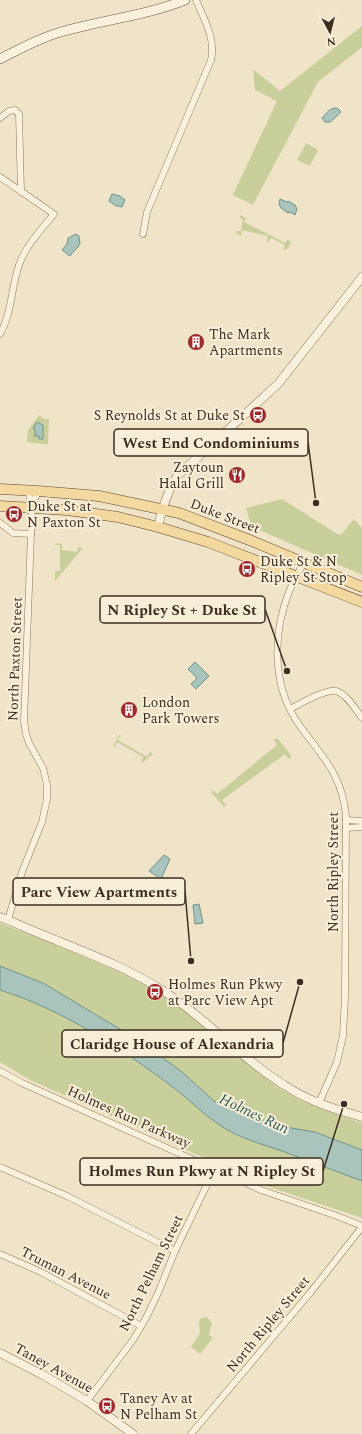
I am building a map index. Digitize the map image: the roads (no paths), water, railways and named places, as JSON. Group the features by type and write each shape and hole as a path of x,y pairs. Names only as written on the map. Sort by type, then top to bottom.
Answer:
{"main road":[{"path":"0,59 36,41 60,32 139,14 185,0"},
{"name":"Duke Street","path":"0,489 33,490 99,496 162,509 210,524 362,587"},
{"path":"0,506 67,510 110,516 158,527 208,542 362,602"},
{"path":"335,592 362,609"}],"street":[{"path":"143,234 147,212 212,60 213,50 211,39 196,0"},
{"path":"0,118 12,110 15,110 19,114 21,192"},
{"path":"0,177 54,214 31,242 22,258 15,277 6,320 0,334"},
{"path":"158,527 168,492 177,476 278,384 362,277"},
{"name":"North Paxton Street","path":"32,507 33,490"},
{"name":"North Paxton Street","path":"4,919 42,822 47,799 47,785 43,768 29,743 24,721 33,490"},
{"path":"0,523 13,533 31,534"},
{"name":"North Ripley Street","path":"304,562 289,592 281,617 278,637 279,674 290,709 301,727 330,765 341,788 345,804 346,820 345,996 343,1036 337,1062 319,1103"},
{"path":"290,709 329,691 336,691 350,702 362,718"},
{"path":"346,820 362,821"},
{"path":"346,828 362,827"},
{"path":"4,919 107,961 153,985 194,1013 267,1074 295,1092 319,1103 362,1117"},
{"name":"Holmes Run Parkway","path":"0,1071 22,1083 274,1196 338,1216 362,1227"},
{"path":"0,1167 67,1196 175,1251"},
{"name":"North Pelham Street","path":"87,1401 133,1340 141,1326 159,1291 175,1251 214,1170"},
{"name":"North Ripley Street","path":"191,1434 310,1293 362,1227"},
{"name":"Truman Avenue","path":"0,1254 41,1272 141,1326"},
{"name":"Taney Avenue","path":"0,1353 43,1375 87,1401 133,1434"}],"water":[{"path":"337,108 341,112 330,122 325,122 322,118 330,110"},
{"path":"112,194 120,196 125,200 122,207 116,206 109,201"},
{"path":"280,199 295,205 297,209 295,215 290,212 288,213 281,208 279,204"},
{"path":"76,234 79,236 80,244 70,256 62,250 67,244 68,238"},
{"path":"37,422 43,425 43,439 39,439 39,436 35,436 35,429 33,428"},
{"path":"195,662 209,676 196,689 191,684 197,678 188,669"},
{"path":"164,855 170,859 161,879 149,871"},
{"path":"199,904 203,923 195,924 193,905"},
{"path":"0,966 43,983 138,1040 181,1071 214,1101 251,1118 285,1127 315,1132 362,1150 362,1181 250,1140 221,1126 154,1073 91,1032 46,1008 0,990"}],"place":[{"name":"The Mark Apartments","path":"196,342"},
{"name":"S Reynolds St at Duke St","path":"258,415"},
{"name":"Zaytoun Halal Grill","path":"237,475"},
{"name":"West End Condominiums","path":"316,503"},
{"name":"Duke St at N Paxton St","path":"14,514"},
{"name":"Duke St & N Ripley St Stop","path":"247,569"},
{"name":"N Ripley St + Duke St","path":"287,671"},
{"name":"London Park Towers","path":"129,710"},
{"name":"Parc View Apartments","path":"191,961"},
{"name":"Claridge House of Alexandria","path":"300,982"},
{"name":"Holmes Run Pkwy at Parc View Apt","path":"155,992"},
{"name":"Holmes Run Pkwy at N Ripley St","path":"344,1104"},
{"name":"Taney Av at N Pelham St","path":"107,1406"}],"water label":[{"name":"Holmes Run","path":"254,1114"}]}
